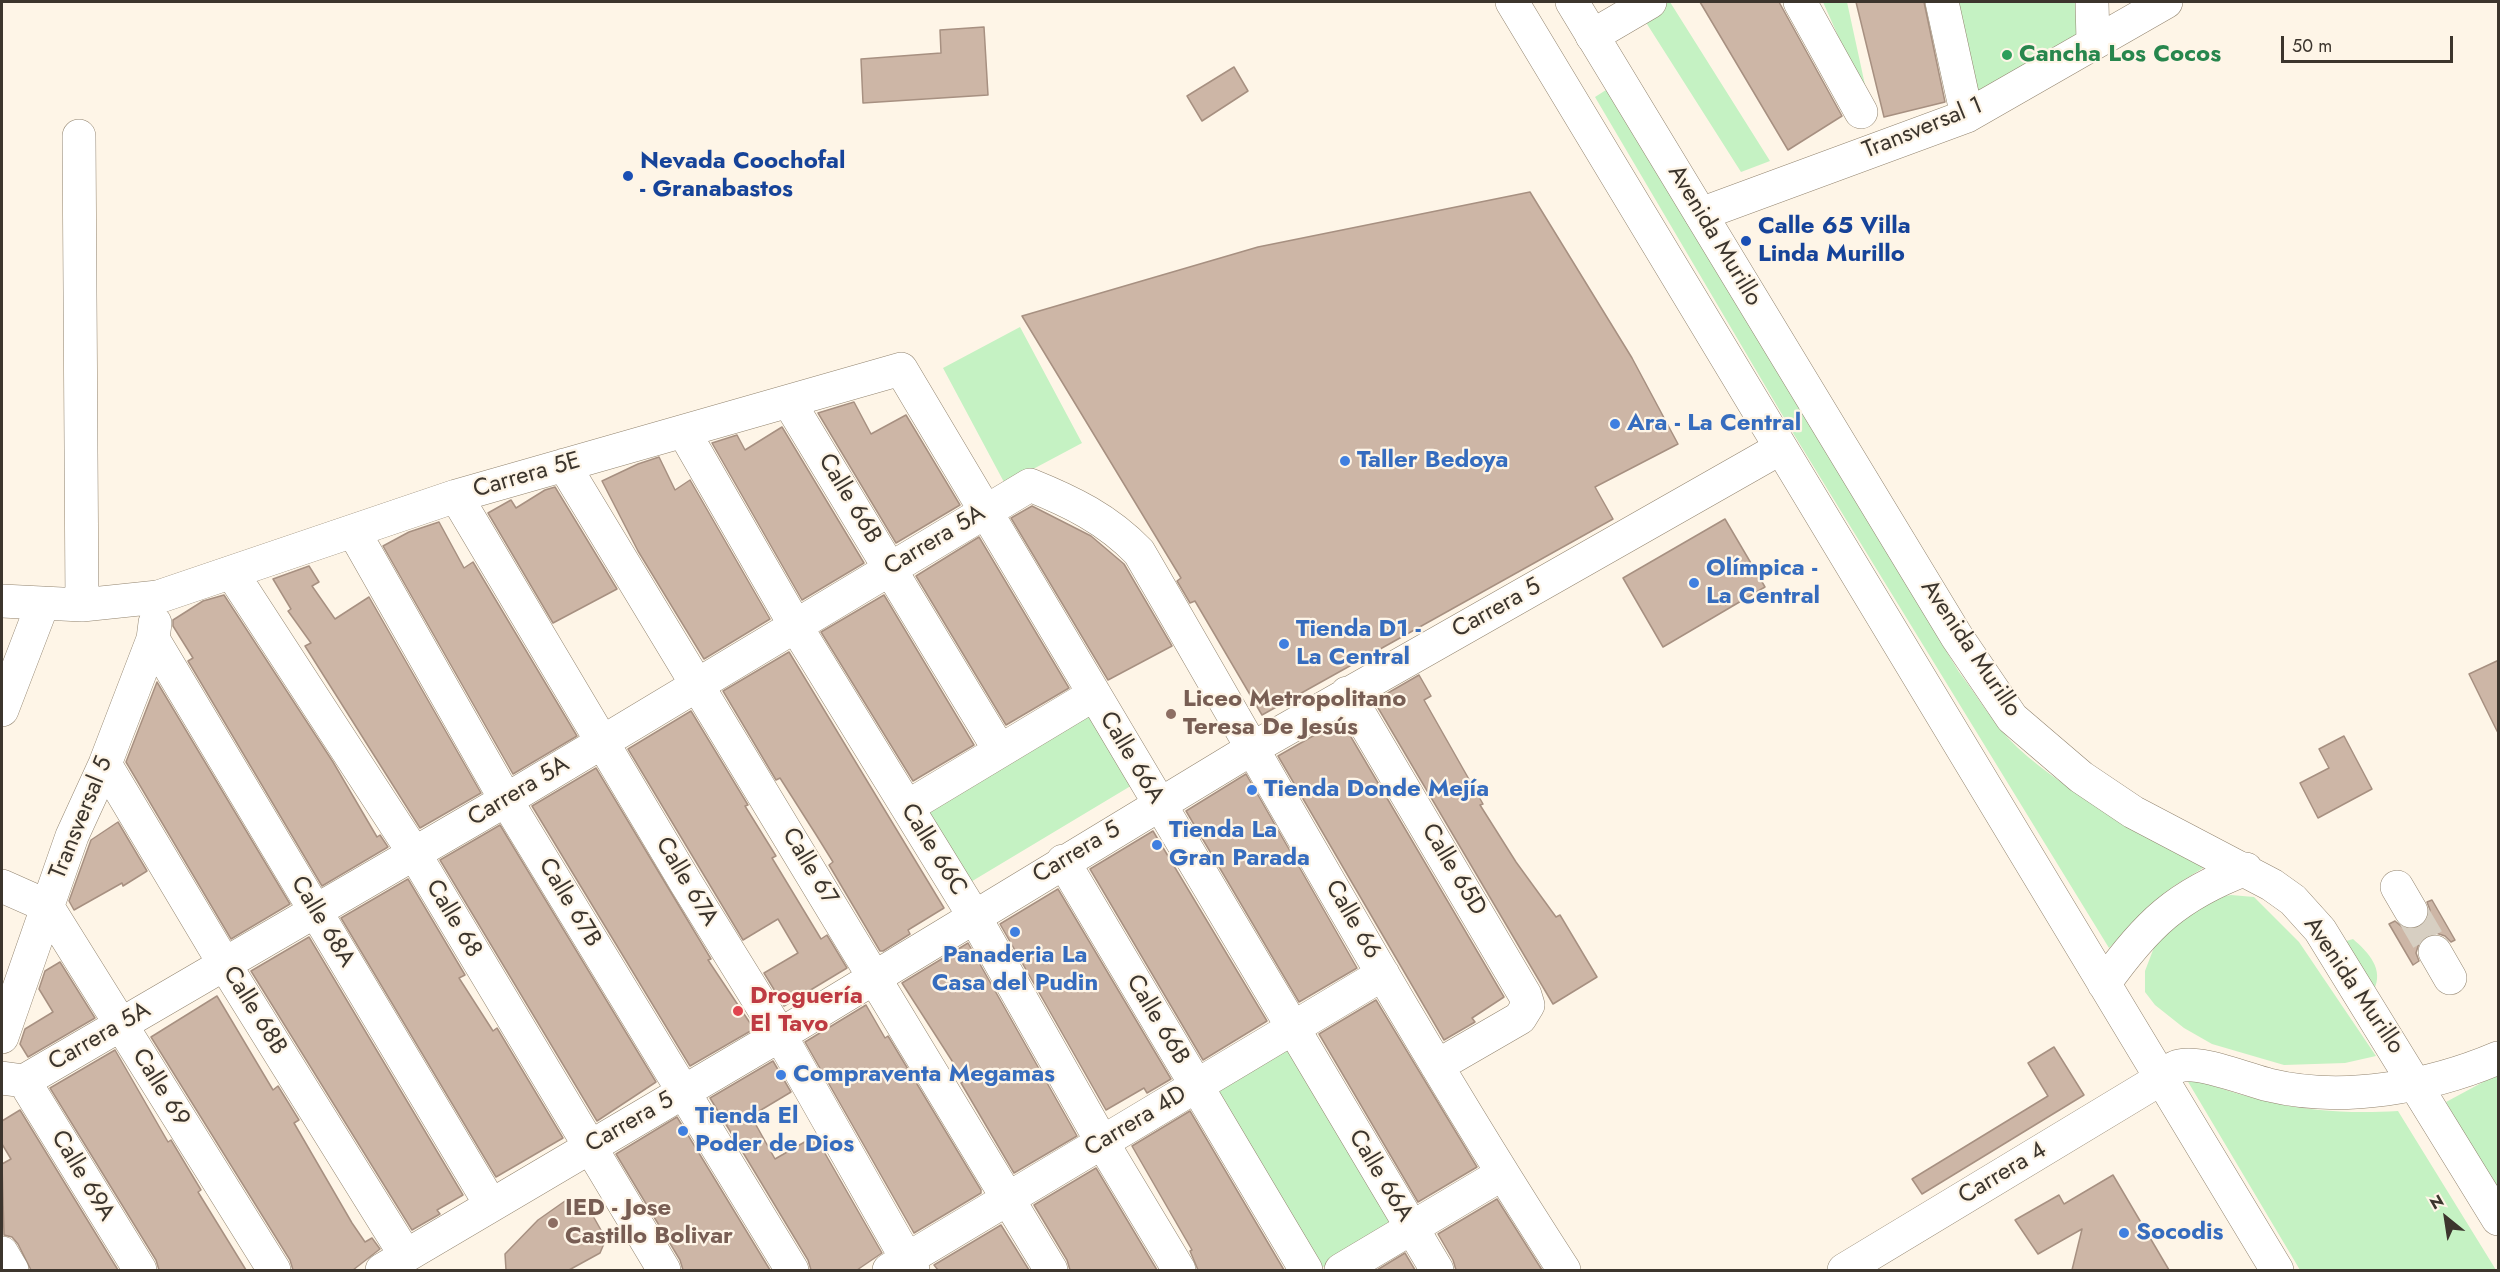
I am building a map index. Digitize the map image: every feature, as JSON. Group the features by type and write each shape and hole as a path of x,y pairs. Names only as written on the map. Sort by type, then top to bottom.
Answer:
{"street":[{"path":"1512,2 1779,449 2277,1270"},
{"name":"Avenida Murillo","path":"1572,2 1957,637 2012,718 2081,777 2133,812 2246,869 2293,900 2320,930 2499,1219"},
{"path":"1592,36 1650,2"},
{"path":"1800,2 1861,112"},
{"path":"1942,2 1967,116"},
{"path":"2092,2 2093,42"},
{"name":"Transversal 1","path":"1701,214 1967,116 2166,2"},
{"path":"1570,98 1614,72"},
{"path":"79,136 82,605"},
{"name":"Carrera 5E","path":"2,601 82,605 158,597 456,496 901,369"},
{"name":"Calle 66A","path":"901,369 1437,1270"},
{"name":"Calle 66B","path":"789,402 1000,751"},
{"name":"Calle 66C","path":"684,432 795,625 974,916 1102,1142 1179,1270"},
{"name":"Carrera 5","path":"394,1263 780,1035 1063,861 1253,748 1779,449"},
{"name":"Calle 67","path":"564,465 1051,1270"},
{"name":"Carrera 5A","path":"13,1080 121,1025 225,965 506,800 890,567 1030,485"},
{"name":"Calle 66","path":"1030,485 1086,509 1124,537 1139,552 1437,1066 1502,1174 1564,1270"},
{"name":"Calle 67A","path":"456,496 780,1035 903,1267"},
{"name":"Calle 67B","path":"354,532 506,800 792,1270"},
{"name":"Calle 68","path":"232,573 414,853 588,1147 664,1270"},
{"name":"Transversal 5","path":"2,1037 72,836 105,764 153,639 158,597"},
{"path":"2,710 43,603"},
{"name":"Calle 68A","path":"153,639 492,1205"},
{"name":"Calle 65D","path":"1347,693 1521,984 1528,1005 1520,1018 1437,1066"},
{"path":"907,807 1093,695"},
{"name":"Calle 68B","path":"105,764 225,965 394,1263"},
{"name":"Calle 66B","path":"1063,861 1306,1270"},
{"path":"2104,984 2128,950 2153,922 2182,899 2214,881 2246,869"},
{"path":"2,886 47,906"},
{"name":"Calle 69","path":"47,906 274,1270"},
{"name":"Carrera 4D","path":"903,1267 1008,1199 1383,974"},
{"name":"Carrera 4","path":"1844,1270 2162,1078 2176,1067 2191,1064 2272,1086 2320,1091 2368,1091 2417,1084 2478,1067 2499,1058"},
{"name":"Calle 69A","path":"13,1080 140,1270"},
{"path":"1341,1270 1502,1174"},
{"path":"2,1253 12,1270"}],"green space":[{"path":"1633,2 1670,2 1770,161 1741,172"},
{"path":"1823,2 1847,2 1870,108"},
{"name":"Cancha Los Cocos","path":"1958,2 2087,2 2088,34 1977,95"},
{"path":"1606,90 1959,672 1995,722 2028,757 2076,792 2130,824 2208,865 2174,886 2109,948 1793,433 1595,97"},
{"path":"1020,327 1082,443 1005,484 943,368"},
{"path":"1089,708 1134,784 969,883 922,806"},
{"path":"2231,895 2254,897 2299,942 2376,1056 2345,1063 2284,1065 2212,1044 2184,1028 2155,1005 2145,992 2145,971 2158,937 2200,901"},
{"path":"2353,939 2369,956 2376,968 2377,982 2374,990 2343,942"},
{"path":"1287,1048 1393,1226 1323,1267 1217,1089"},
{"path":"2498,1074 2498,1193 2446,1102"},
{"path":"2184,1075 2237,1094 2289,1106 2341,1112 2398,1111 2496,1270 2300,1270"}],"building":[{"path":"1700,2 1779,2 1842,116 1788,150"},
{"path":"1856,2 1924,2 1945,102 1884,117"},
{"path":"984,27 988,95 863,103 861,59 941,53 940,30"},
{"path":"1234,67 1248,91 1202,121 1187,96"},
{"name":"Taller Bedoya","path":"1530,192 1632,358 1678,444 1595,487 1613,519 1262,715 1195,601 1190,603 1177,581 1181,578 1022,316 1258,247"},
{"path":"854,402 871,434 906,415 960,505 896,543 818,413"},
{"path":"782,427 864,563 802,600 712,443 737,435 745,450"},
{"path":"659,457 675,490 690,480 770,619 704,659 638,551 602,481"},
{"path":"555,487 617,589 553,623 488,513 511,500 516,508 545,490"},
{"path":"1032,506 1091,536 1124,564 1172,646 1108,680 1011,518"},
{"name":"Olímpica - La Central","path":"1725,519 1765,587 1663,647 1623,578"},
{"path":"439,522 464,568 473,562 577,736 513,774 383,546 409,532"},
{"path":"979,537 1069,688 1006,725 916,576"},
{"path":"309,566 319,582 312,586 335,619 369,597 481,793 420,828 305,646 311,643 288,611 291,609 273,579"},
{"path":"224,595 333,762 377,837 380,835 388,847 322,886 188,661 193,658 173,626 173,620 203,601"},
{"path":"884,595 974,745 913,781 821,632"},
{"path":"789,652 944,908 908,930 910,934 883,951 880,951 829,865 833,862 780,778 776,780 723,691"},
{"path":"2499,660 2499,735 2469,674"},
{"path":"1419,675 1431,696 1424,700 1483,804 1480,805 1516,862 1556,917 1560,915 1597,977 1553,1004 1374,701"},
{"path":"157,682 290,904 231,939 126,762"},
{"path":"691,711 748,805 745,806 776,856 772,858 821,939 827,935 847,968 784,1006 764,973 798,953 778,919 743,940 628,749"},
{"path":"1341,720 1504,997 1472,1018 1475,1022 1444,1040 1278,756"},
{"path":"2344,736 2372,789 2318,818 2300,783 2329,768 2319,749"},
{"path":"596,768 711,959 708,960 754,1029 690,1066 532,806"},
{"path":"1246,774 1357,968 1299,1002 1186,811"},
{"path":"118,822 147,871 123,886 122,883 74,910 69,901 91,840"},
{"path":"500,825 656,1082 597,1121 440,860"},
{"path":"1153,831 1267,1021 1203,1060 1090,869"},
{"path":"408,879 465,975 459,978 493,1031 497,1028 563,1138 496,1177 341,918"},
{"path":"1058,889 1171,1079 1147,1093 1144,1088 1106,1110 1000,924"},
{"path":"2432,900 2455,940 2451,942 2445,936 2436,933 2426,936 2419,943 2416,953 2419,961 2413,965 2389,924 2395,921 2402,927 2412,930 2420,927 2427,920 2430,910 2427,902"},
{"path":"309,937 463,1195 437,1210 440,1214 412,1230 251,971"},
{"path":"968,943 1077,1136 1014,1173 961,1083 965,1081 902,983"},
{"path":"60,962 95,1018 28,1057 20,1044 25,1029 53,1012 39,989 45,971"},
{"path":"217,996 273,1090 278,1086 299,1120 294,1123 352,1223 365,1242 372,1238 380,1249 353,1270 293,1270 290,1260 151,1037"},
{"path":"1376,1000 1477,1167 1418,1202 1319,1034"},
{"path":"866,1005 885,1038 888,1036 981,1190 981,1193 914,1233 805,1042"},
{"path":"2054,1047 2084,1095 1922,1194 1912,1179 2048,1096 2028,1063"},
{"path":"115,1050 168,1142 171,1140 201,1190 198,1192 246,1270 159,1270 156,1260 50,1088"},
{"path":"773,1061 791,1092 751,1116 775,1159 815,1136 882,1253 857,1270 811,1270 808,1260 710,1098"},
{"path":"20,1110 118,1270 31,1270 18,1244 12,1237 4,1235 2,1164 11,1159 2,1144 2,1121"},
{"path":"1190,1111 1284,1270 1198,1270 1190,1251 1192,1250 1132,1146"},
{"path":"677,1117 770,1270 683,1270 680,1260 616,1154"},
{"path":"1096,1168 1157,1270 1070,1270 1067,1260 1034,1205"},
{"path":"2113,1175 2169,1270 2072,1270 2082,1229 2038,1254 2015,1220 2059,1195 2064,1204"},
{"path":"1497,1199 1542,1270 1456,1270 1438,1234"},
{"path":"584,1200 606,1239 600,1253 569,1270 506,1270 505,1254 538,1220 565,1201"},
{"path":"1001,1225 1029,1270 938,1270 934,1265"},
{"path":"1405,1253 1415,1270 1377,1270"}],"tunnel":[{"path":"2411,911 2435,952"}],"place":[{"name":"Cancha Los Cocos","path":"2007,55"},
{"name":"Nevada Coochofal - Granabastos","path":"628,176"},
{"name":"Calle 65 Villa Linda Murillo","path":"1746,241"},
{"name":"Ara - La Central","path":"1615,424"},
{"name":"Taller Bedoya","path":"1345,461"},
{"name":"Olímpica - La Central","path":"1694,583"},
{"name":"Tienda D1 - La Central","path":"1284,644"},
{"name":"Liceo Metropolitano Teresa De Jesús","path":"1171,714"},
{"name":"Tienda Donde Mejía","path":"1252,790"},
{"name":"Tienda La Gran Parada","path":"1157,845"},
{"name":"Panaderia La Casa del Pudin","path":"1015,932"},
{"name":"Droguería El Tavo","path":"738,1011"},
{"name":"Compraventa Megamas","path":"781,1075"},
{"name":"Tienda El Poder de Dios","path":"683,1131"},
{"name":"IED - Jose Castillo Bolivar","path":"553,1223"},
{"name":"Socodis","path":"2124,1233"}]}
